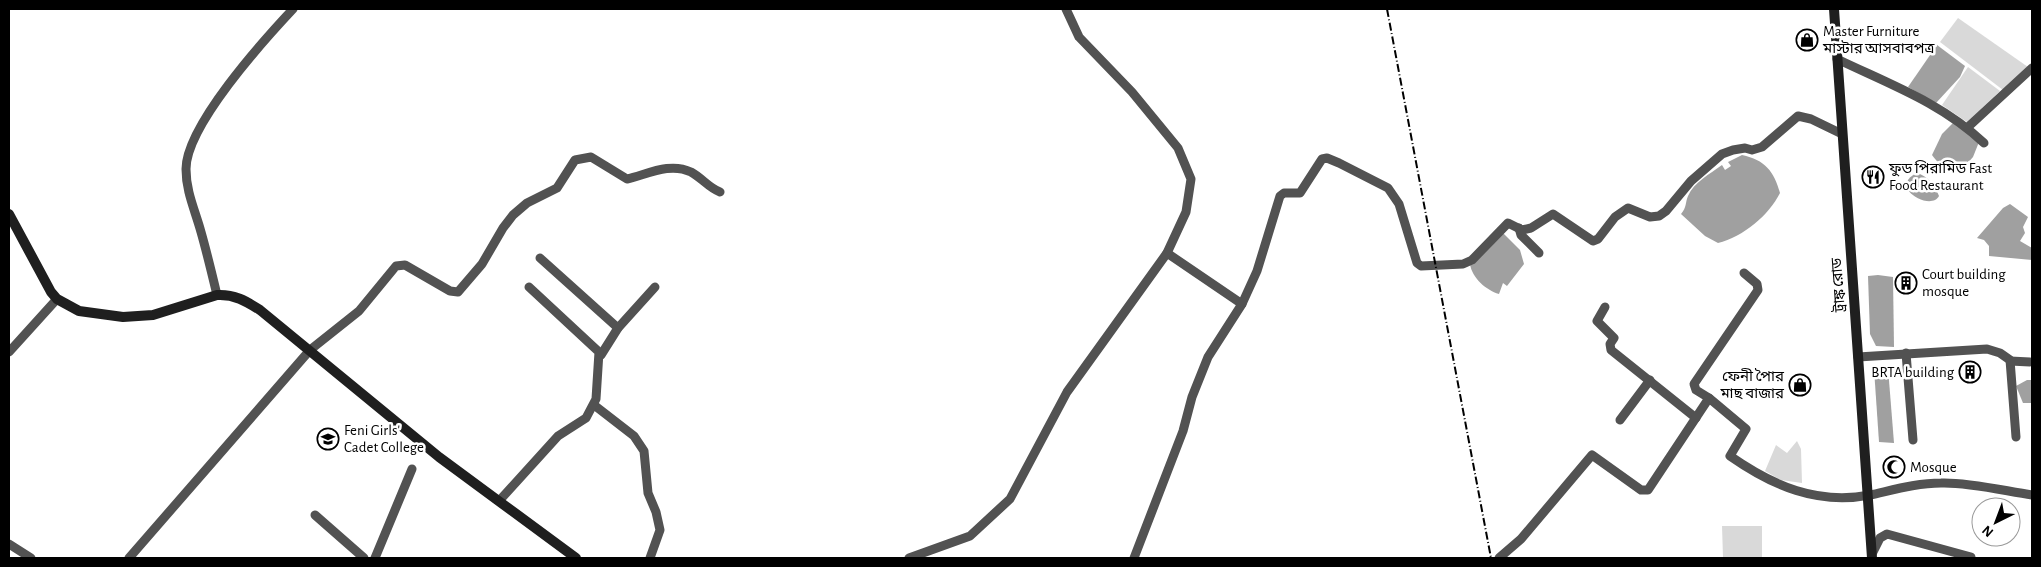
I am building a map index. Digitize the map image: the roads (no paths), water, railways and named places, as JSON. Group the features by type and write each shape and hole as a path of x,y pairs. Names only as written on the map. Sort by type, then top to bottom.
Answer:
{"main road":[{"name":"ট্রাঙ্ক রোড","path":"1834,9 1872,556"},
{"path":"9,214 57,299 79,311 123,317 153,315 217,295 227,294 240,298 260,310 439,457 576,558"}],"street":[{"path":"217,295 201,231 189,199 186,168 190,143 201,124 258,46 293,9"},
{"path":"909,558 970,536 1010,499 1077,376 1167,253 1186,212 1191,179 1178,148 1132,92 1079,36 1066,9"},
{"path":"1837,59 1934,104 1968,128 1984,143"},
{"path":"1968,128 2032,68"},
{"path":"1134,558 1183,431 1192,398 1208,356 1242,304 1257,271 1280,196 1284,193 1300,193 1322,159 1327,158 1339,163 1388,188 1399,204 1414,258 1421,266 1463,264 1472,260 1503,225 1508,222 1519,228 1531,228 1553,214 1593,242 1598,239 1615,217 1628,208 1654,217 1666,211 1681,190 1711,162 1733,150 1745,148 1752,150 1762,147 1798,116 1811,119 1842,134"},
{"path":"129,558 310,350 359,311 396,266 405,265 450,291 458,292 482,264 503,228 513,215 527,203 557,188 575,160 591,157 627,179 639,174 676,168 691,172 712,189 720,192"},
{"path":"1519,228 1521,235 1539,253"},
{"path":"1167,253 1242,304"},
{"path":"540,258 618,328"},
{"path":"1744,273 1757,284 1758,290 1694,384 1696,390 1709,398 1746,429 1730,454 1733,458 1782,487 1801,492 1837,497 1868,495 1942,482 2032,495"},
{"path":"529,287 592,343 600,355"},
{"path":"499,501 558,436 586,418 594,405 598,386 600,355 618,328 654,287"},
{"path":"9,352 57,299"},
{"path":"1605,307 1597,321 1614,338 1610,344 1612,350 1696,418"},
{"path":"1858,357 1986,349 2000,353 2010,362 2030,362"},
{"path":"1906,354 1913,440"},
{"path":"2010,362 2016,437"},
{"path":"1620,420 1650,380"},
{"path":"1499,558 1521,539 1592,455 1641,490 1648,490 1709,398"},
{"path":"594,405 634,436 644,451 648,493 656,512 660,530 650,558"},
{"path":"375,558 412,469"},
{"path":"314,516 364,558"},
{"path":"1872,556 1880,538 1887,534 1971,557"},
{"path":"9,544 31,558"}],"railway":[{"path":"1387,9 1491,558"}],"place":[{"name":"Master Furniture মাস্টার আসবাবপত্র","path":"1807,40"},
{"name":"ফুড পিরামিড Fast Food Restaurant","path":"1873,177"},
{"name":"Court building mosque","path":"1906,283"},
{"name":"BRTA building","path":"1970,372"},
{"name":"ফেনী পৈার মাছ বাজার","path":"1800,385"},
{"name":"Feni Girls' Cadet College","path":"328,439"},
{"name":"Mosque","path":"1894,467"}]}
